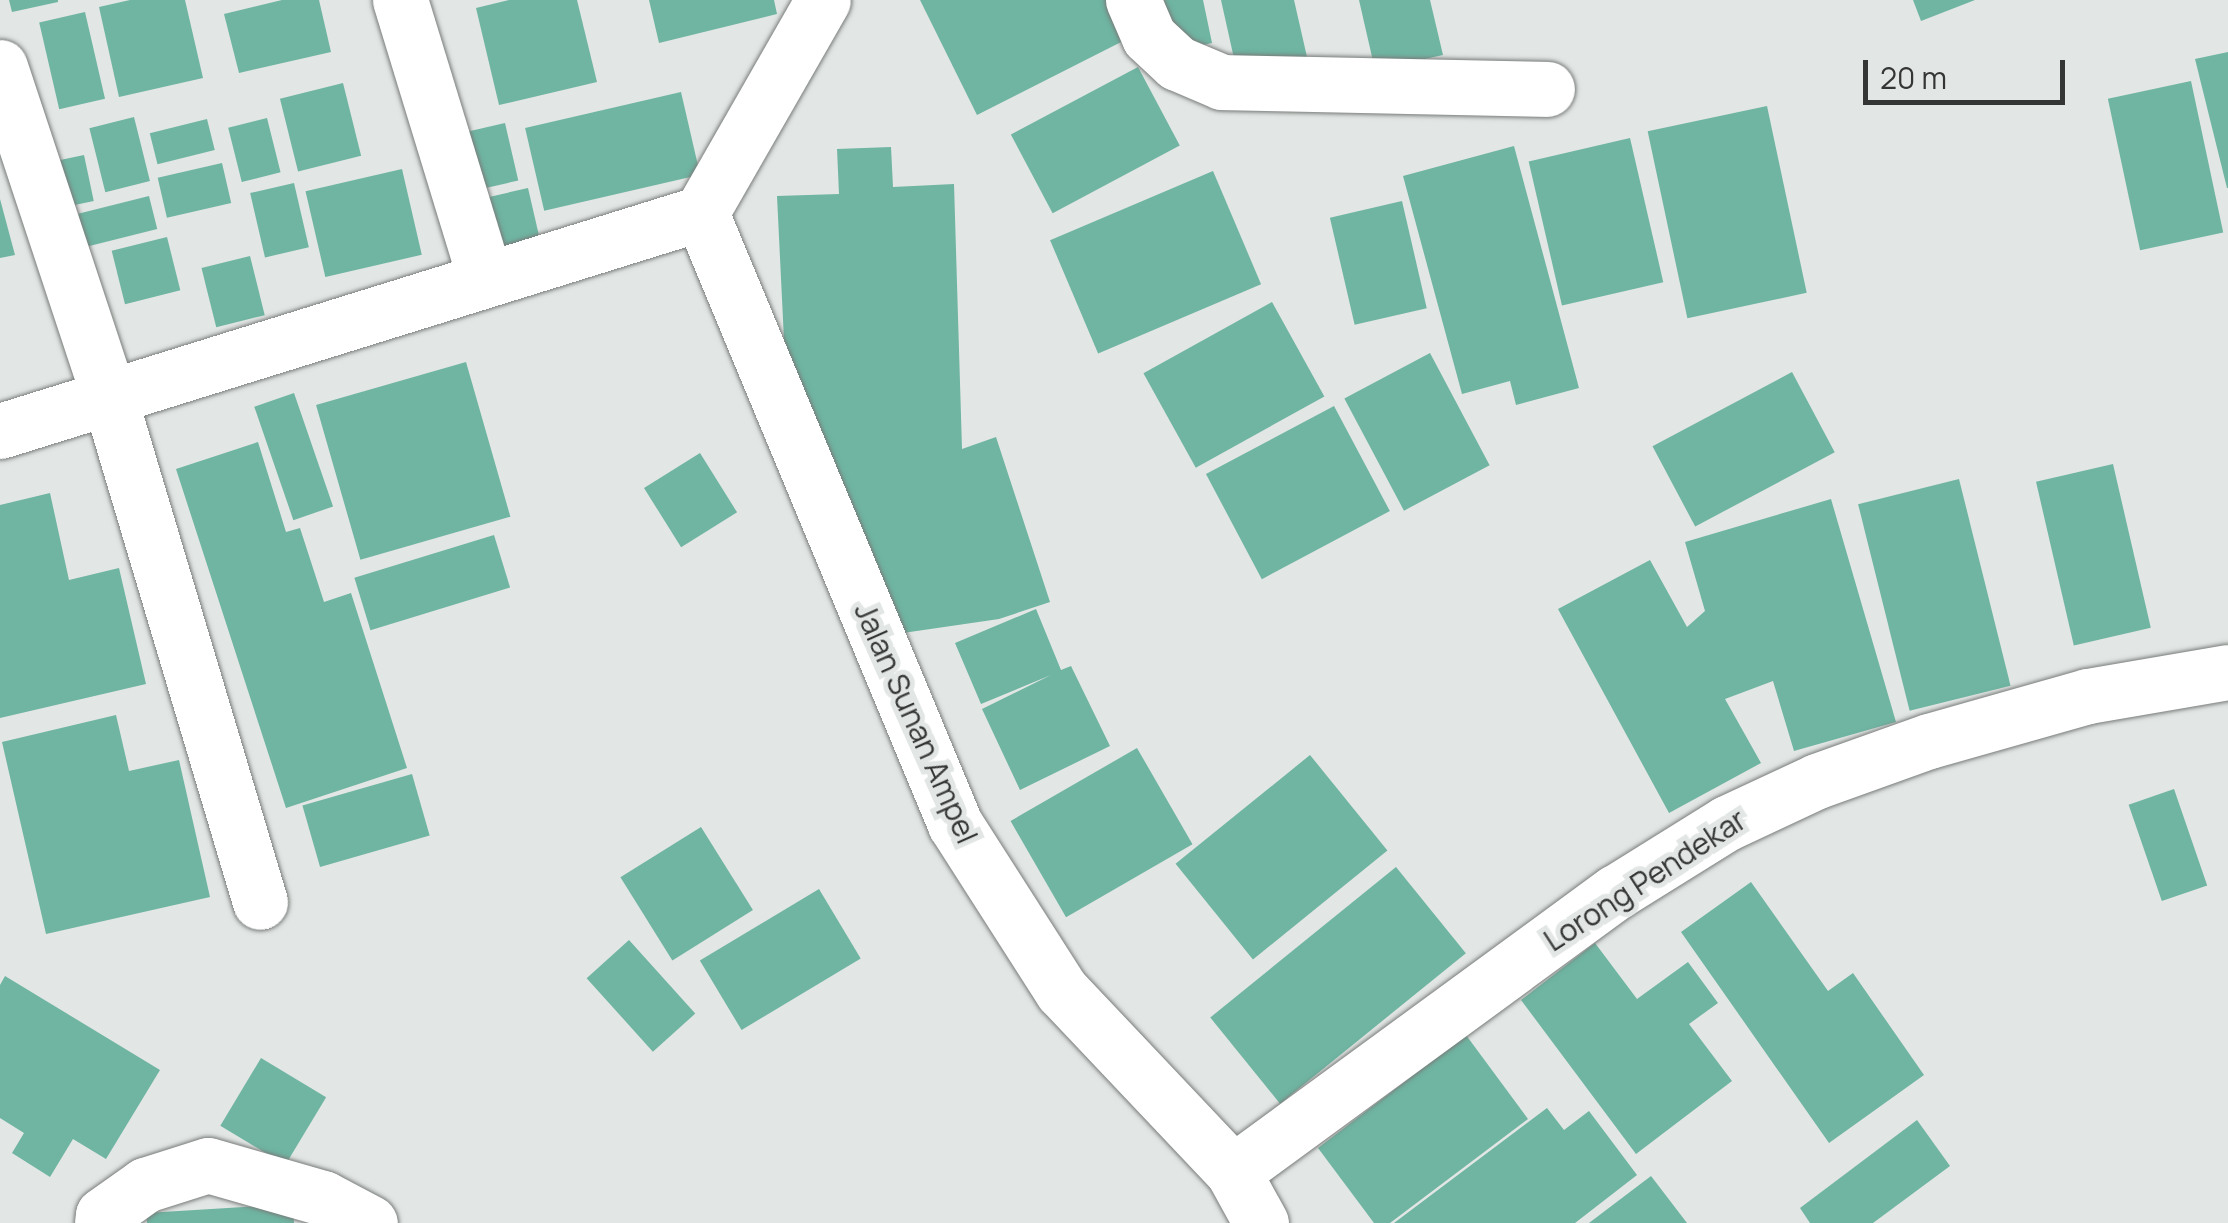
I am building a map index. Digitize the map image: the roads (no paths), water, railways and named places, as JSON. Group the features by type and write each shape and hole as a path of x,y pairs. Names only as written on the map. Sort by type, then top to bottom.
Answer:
{"street":[{"path":"400,0 485,278"},
{"path":"0,430 700,213 824,0"},
{"path":"1132,0 1149,37 1176,62 1222,82 1547,89"},
{"path":"0,67 108,394 260,902"},
{"name":"Jalan Sunan Ampel","path":"700,213 955,824 1062,991 1234,1172 1260,1223"},
{"name":"Lorong Pendekar","path":"1234,1172 1616,892 1726,823 1817,782 1928,741 2088,696 2228,672"},
{"path":"102,1223 103,1215 145,1185 208,1166 323,1198 370,1223"}]}
